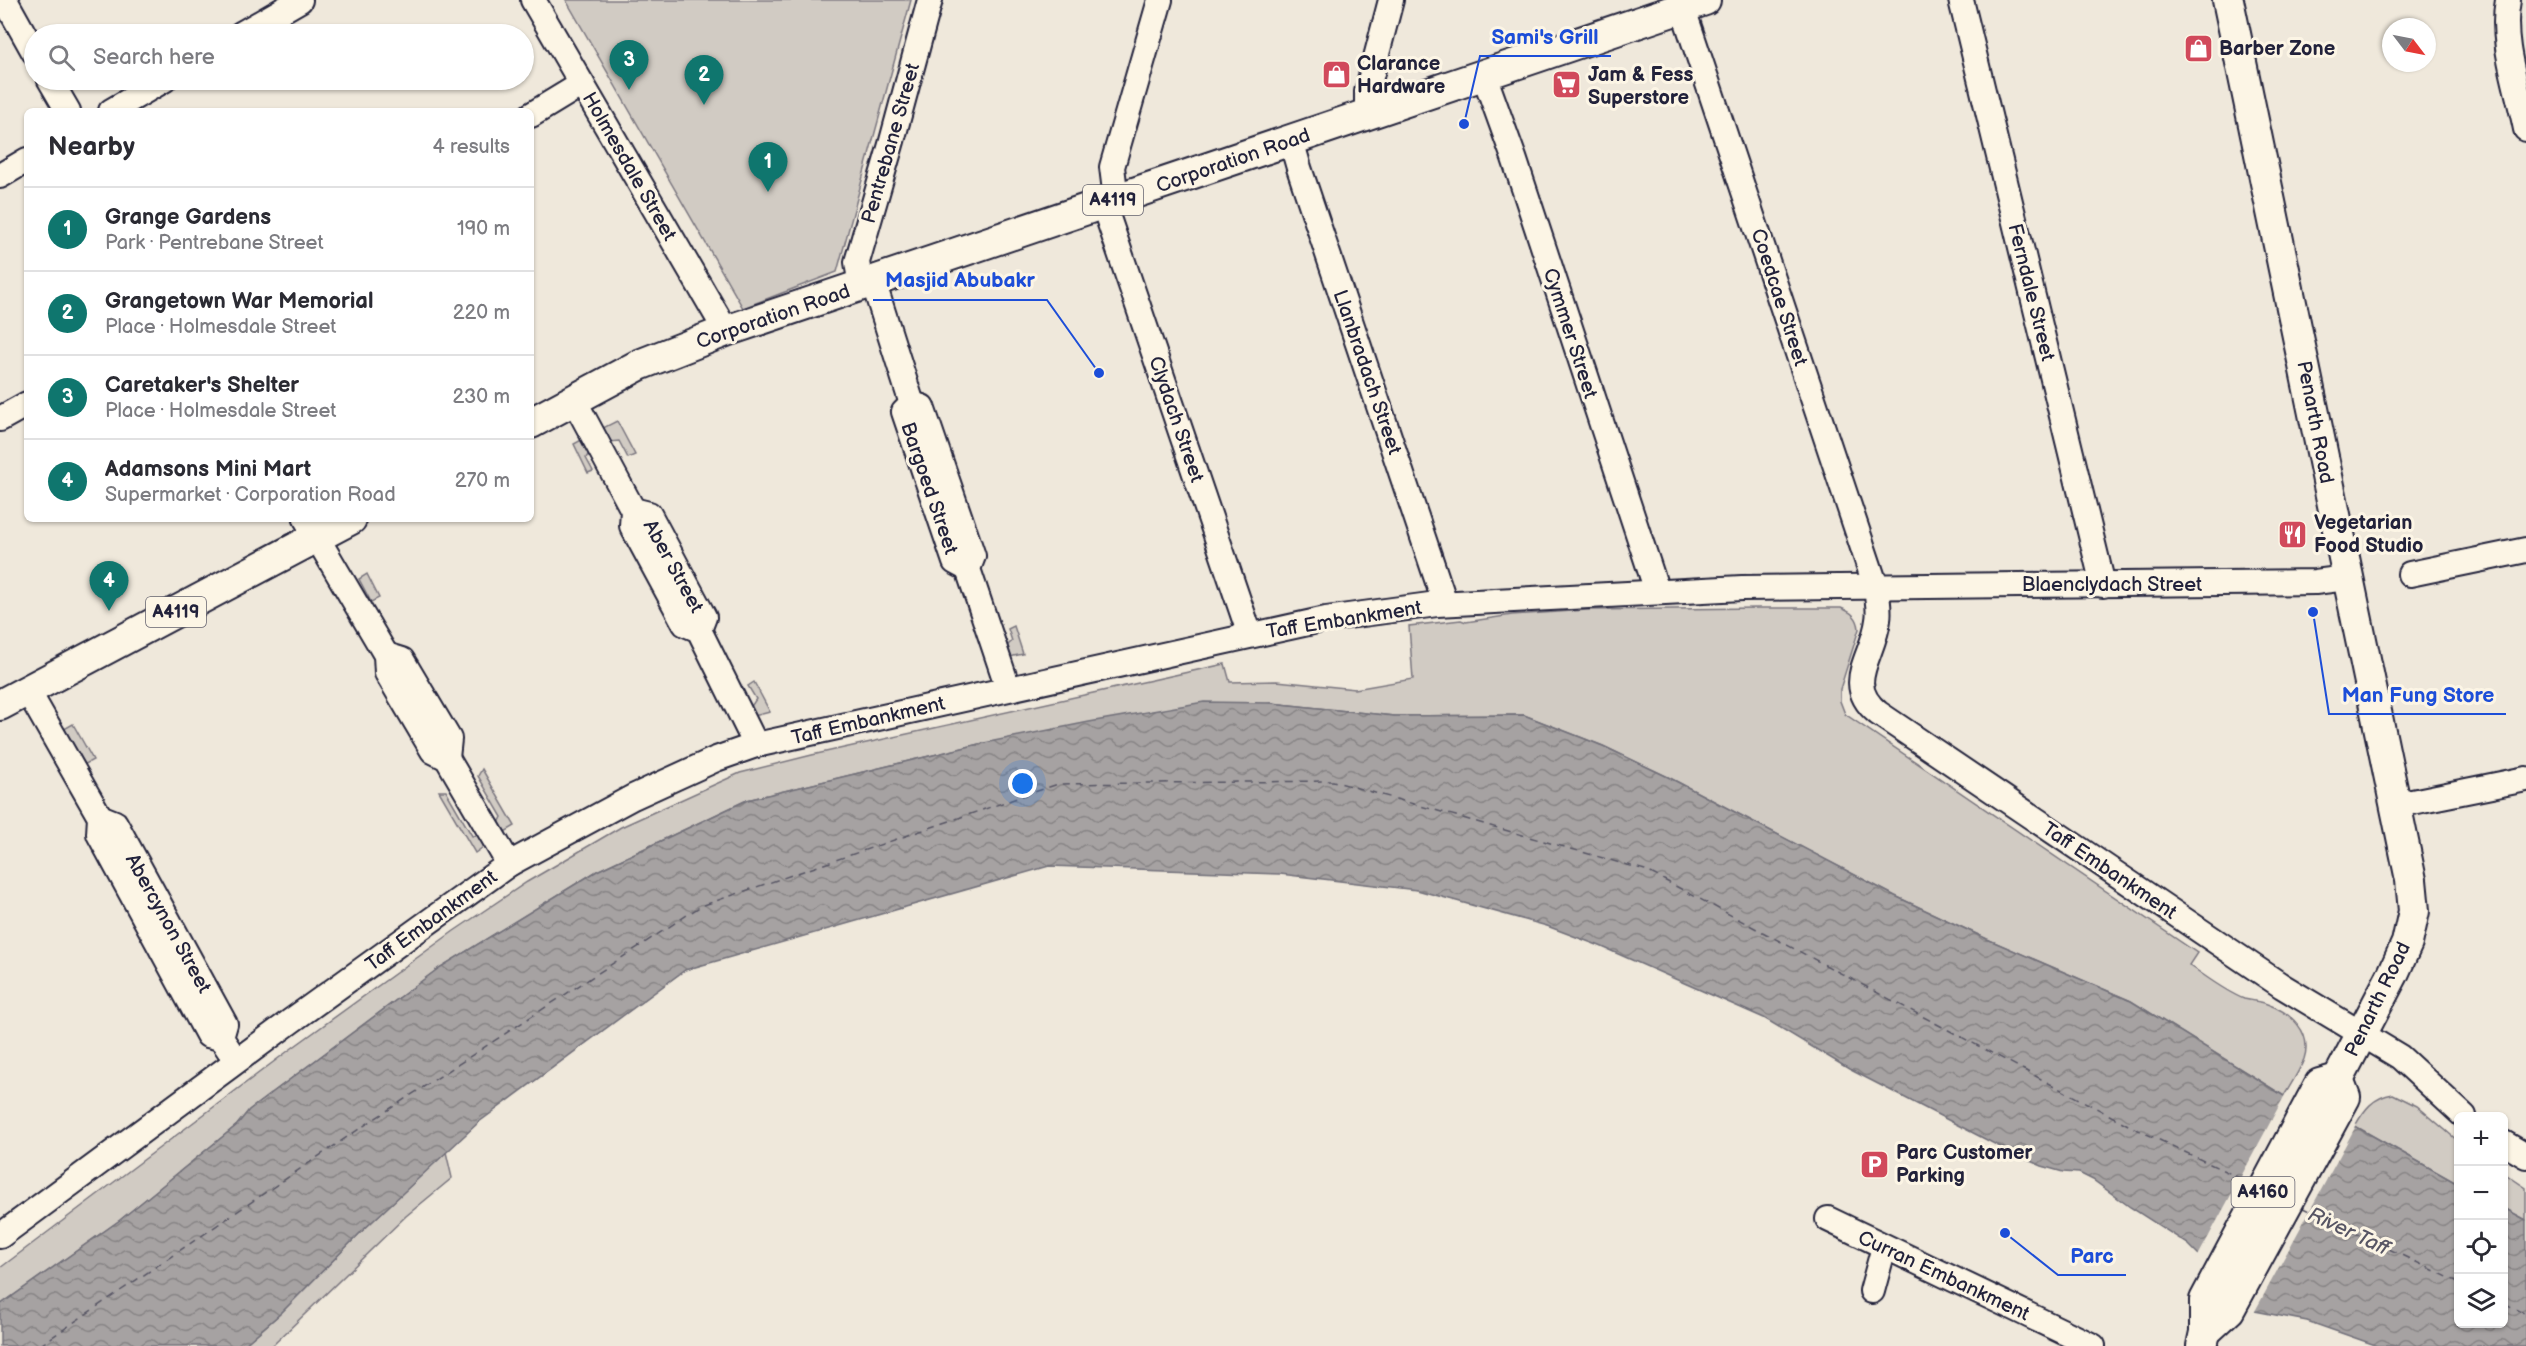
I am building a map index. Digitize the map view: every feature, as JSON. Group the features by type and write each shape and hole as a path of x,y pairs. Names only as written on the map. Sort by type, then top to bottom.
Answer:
{"main road":[{"name":"Penarth Road","path":"2203,1339 2217,1305 2393,974 2407,943 2414,911 2411,880 2397,805 2347,578 2304,359 2228,0"},
{"name":"Corporation Road","path":"534,421 639,365 726,331 1367,115 1690,2"},
{"name":"A4119","path":"0,705 312,528 338,522"}],"street":[{"path":"5,0 24,34"},
{"path":"258,24 300,0"},
{"name":"Holmesdale Street","path":"533,0 726,331"},
{"name":"Pentrebane Street","path":"867,284 857,262 930,0"},
{"name":"Clydach Street","path":"1160,0 1112,167 1110,201 1130,279 1250,635"},
{"path":"1367,115 1367,92 1391,0"},
{"name":"Ferndale Street","path":"1961,0 2103,585"},
{"path":"2508,0 2507,37 2526,129"},
{"name":"Coedcae Street","path":"1690,2 1708,78 1876,587 1878,619 1860,683 1864,699"},
{"name":"Cymmer Street","path":"1484,75 1514,158 1658,591"},
{"path":"534,113 582,84"},
{"path":"56,90 66,108"},
{"path":"116,108 147,90"},
{"name":"Llanbradach Street","path":"1291,140 1445,603"},
{"path":"0,176 24,162"},
{"name":"Bargoed Street","path":"867,284 901,367 912,404 922,407 973,556 968,569 1008,688"},
{"name":"Aber Street","path":"574,400 633,510 649,514 704,617 699,630 756,745"},
{"path":"0,419 24,406"},
{"path":"312,528 383,649 402,660 449,739 447,758 509,864"},
{"path":"2410,574 2526,550"},
{"name":"Blaenclydach Street","path":"1876,587 2314,582 2347,578"},
{"name":"Taff Embankment","path":"0,1236 509,864 633,797 716,759 756,745 1326,619 1445,603 1658,591 1876,587"},
{"name":"Abercynon Street","path":"28,691 100,818 114,823 225,1024 221,1038 236,1062"},
{"name":"Taff Embankment","path":"1864,699 1888,720 2282,986 2400,1057 2460,1112"},
{"path":"2397,805 2526,779"},
{"path":"2508,1145 2526,1156"},
{"name":"Curran Embankment","path":"1828,1220 2093,1346"},
{"path":"1872,1291 1884,1247"}],"shaded area":[{"path":"566,0 911,0 837,272 743,308"},
{"path":"617,421 635,455 628,458 619,441 609,442 603,428"},
{"path":"585,438 591,450 586,458 593,471 588,473 574,444"},
{"path":"367,574 379,598 371,602 359,579"},
{"path":"1841,608 1851,613 1856,618 1859,629 1840,689 1840,701 1845,714 2197,953 2189,965 2216,984 2244,999 2262,1002 2276,1008 2298,1024 2306,1049 2302,1064 2284,1096 2131,1001 1987,939 1895,896 1668,777 1603,746 1524,715 1394,716 1271,703 979,744 747,800 597,871 439,968 249,1110 237,1125 120,1220 0,1305 0,1268 288,1051 454,931 527,882 621,827 740,773 1225,664 1230,682 1277,681 1355,689 1413,679 1409,626 1587,610"},
{"path":"1014,626 1023,654 1009,657 1006,647 1012,641 1008,629"},
{"path":"754,682 770,712 754,716 750,708 756,699 748,686"},
{"path":"73,724 93,760 78,768 59,732"},
{"path":"482,769 515,826 503,833 498,825 502,817 478,776"},
{"path":"439,791 446,791 472,836 481,835 486,845 475,853"},
{"path":"2393,1094 2417,1106 2454,1138 2454,1182 2355,1126 2370,1105"},
{"path":"446,1152 452,1178 406,1216 272,1346 243,1346 281,1313 360,1233"},
{"path":"2508,1176 2526,1188 2526,1220 2508,1210"}],"water":[{"name":"River Taff","path":"1204,702 1271,703 1394,716 1524,715 1603,746 1668,777 1895,896 1987,939 2131,1001 2284,1096 2355,1126 2454,1182 2454,1328 2508,1328 2508,1210 2526,1220 2526,1346 2378,1346 2307,1321 2255,1311 2188,1244 2093,1180 2079,1173 2063,1172 2042,1166 2016,1155 1849,1069 1764,1018 1600,946 1547,926 1417,890 1280,874 1049,866 685,970 479,1122 360,1233 281,1313 243,1346 0,1346 0,1305 120,1220 237,1125 249,1110 439,968 597,871 747,800 979,744"}],"pier":[{"path":"2286,1093 2357,1124 2254,1313 2197,1258"}],"ferry route":[{"path":"39,1346 362,1127 701,906 1058,784 1333,781 1645,870 2132,1127 2250,1183"},
{"path":"2301,1207 2454,1280"},
{"path":"2508,1305 2526,1314"}],"place":[{"name":"Barber Zone","path":"2198,48"},
{"name":"Clarance Hardware","path":"1336,74"},
{"name":"Jam & Fess Superstore","path":"1567,85"},
{"name":"Caretaker's Shelter","path":"629,90"},
{"name":"Grangetown War Memorial","path":"704,105"},
{"name":"Sami's Grill","path":"1464,124"},
{"name":"Grange Gardens","path":"768,192"},
{"name":"Masjid Abubakr","path":"1099,373"},
{"name":"Vegetarian Food Studio","path":"2293,534"},
{"name":"Adamsons Mini Mart","path":"109,611"},
{"name":"Man Fung Store","path":"2313,612"},
{"name":"Parc Customer Parking","path":"1875,1164"},
{"name":"Parc","path":"2005,1233"}]}
